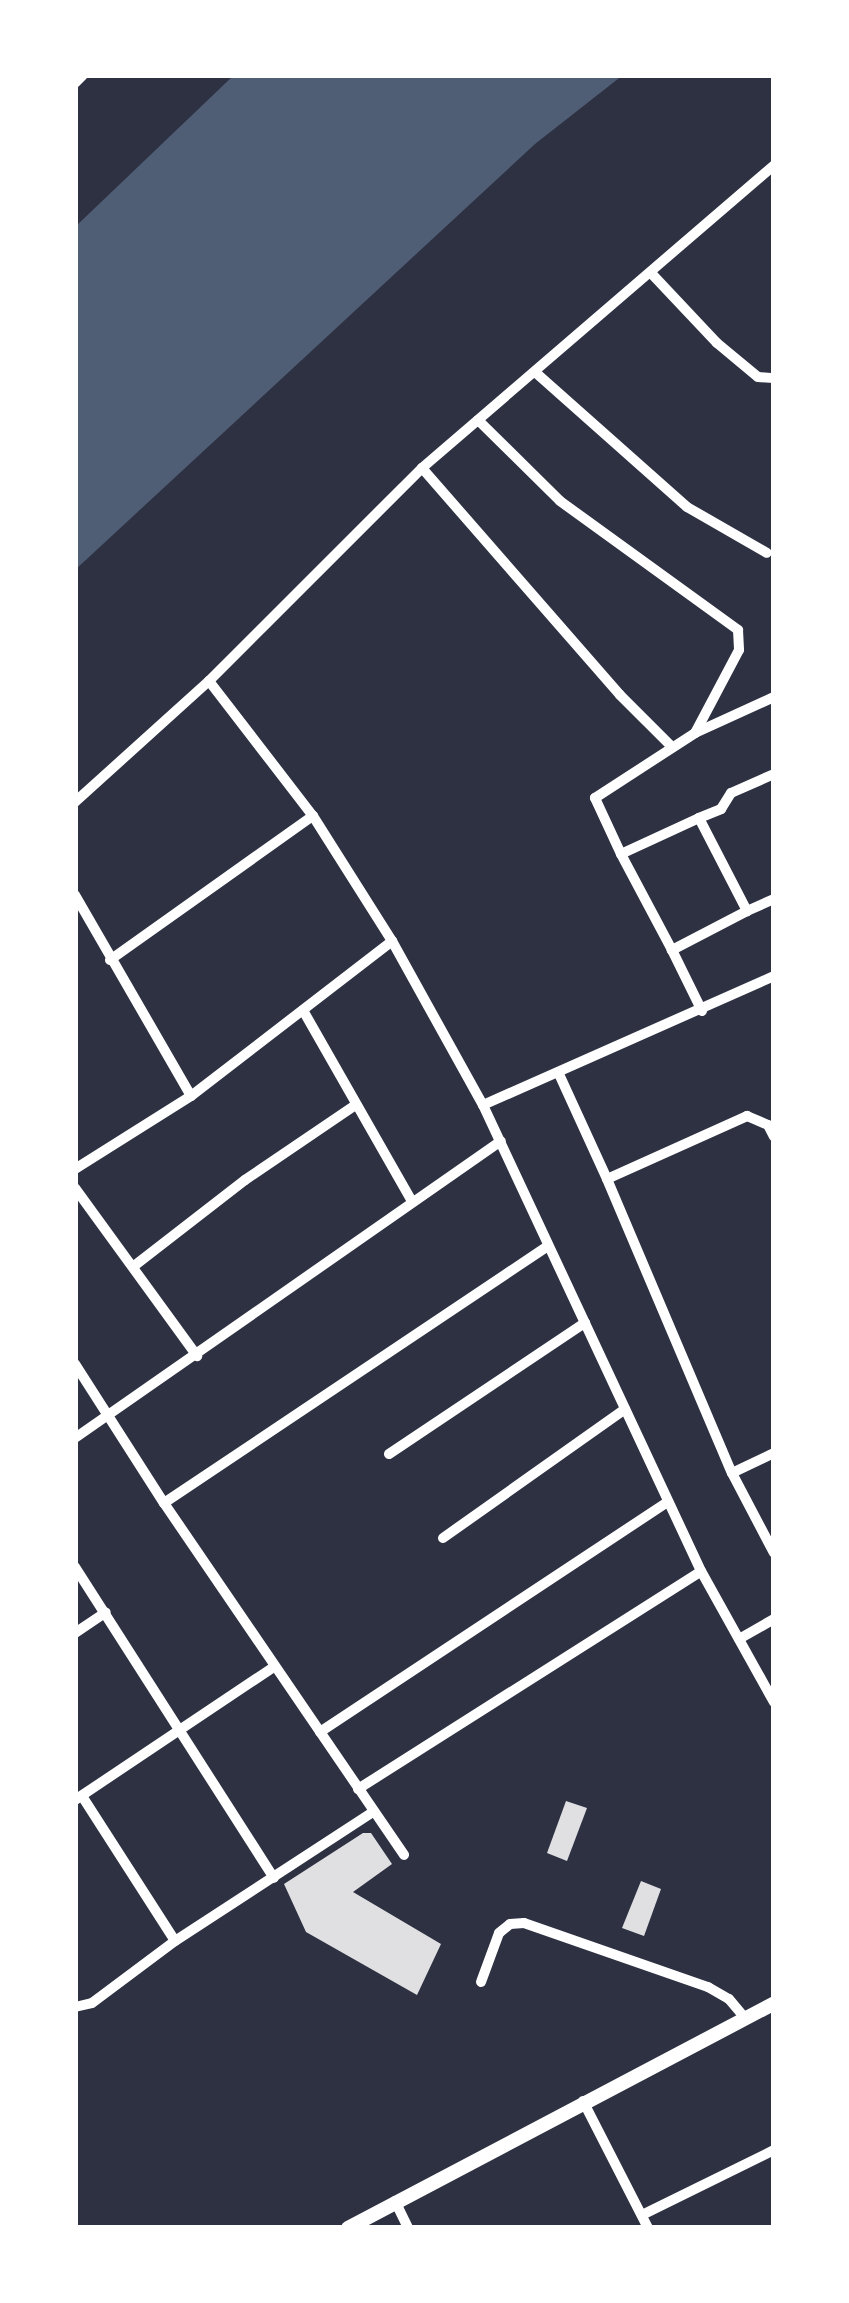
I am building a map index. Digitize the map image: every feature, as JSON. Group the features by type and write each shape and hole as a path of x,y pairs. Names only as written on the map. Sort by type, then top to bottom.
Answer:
{"main road":[{"path":"348,2228 774,2004"}],"street":[{"path":"75,802 210,680 422,468 774,164"},
{"path":"651,274 717,343 758,377 774,378"},
{"path":"536,372 687,507 766,554"},
{"path":"478,420 560,501 738,630 739,650 695,733"},
{"path":"422,468 620,694 672,747"},
{"path":"210,680 313,816 392,941 484,1105 701,1571 774,1702"},
{"path":"702,1011 595,798 695,733 774,697"},
{"path":"620,854 721,809 731,793 774,774"},
{"path":"110,960 313,816"},
{"path":"699,818 748,911"},
{"path":"75,895 191,1096"},
{"path":"672,950 774,899"},
{"path":"75,1169 191,1096 392,941"},
{"path":"484,1105 773,979"},
{"path":"304,1012 354,1106 412,1201"},
{"path":"559,1074 732,1473 774,1553"},
{"path":"134,1266 245,1180 354,1106"},
{"path":"606,1179 747,1116 768,1125 774,1137"},
{"path":"75,1438 198,1356 501,1141"},
{"path":"75,1188 198,1356"},
{"path":"164,1503 548,1246"},
{"path":"389,1454 585,1323"},
{"path":"75,1364 164,1503 404,1855"},
{"path":"443,1538 625,1409"},
{"path":"732,1473 774,1453"},
{"path":"320,1732 668,1502"},
{"path":"75,1567 274,1878"},
{"path":"358,1789 701,1571"},
{"path":"75,1633 106,1612"},
{"path":"738,1640 774,1619"},
{"path":"175,1941 78,1798 274,1666"},
{"path":"75,2007 92,2003 175,1941 373,1812"},
{"path":"481,1982 499,1934 510,1924 524,1923 708,1987 729,2000 745,2018"},
{"path":"583,2102 648,2228"},
{"path":"642,2215 774,2150"},
{"path":"395,2201 408,2228"}],"water":[{"path":"234,75 623,75 535,144 75,570 75,227"}],"building":[{"path":"566,1801 587,1808 567,1861 547,1853"},
{"path":"363,1833 371,1833 392,1864 353,1892 441,1944 417,1995 306,1932 284,1884"},
{"path":"641,1881 661,1889 644,1936 622,1928"}]}
